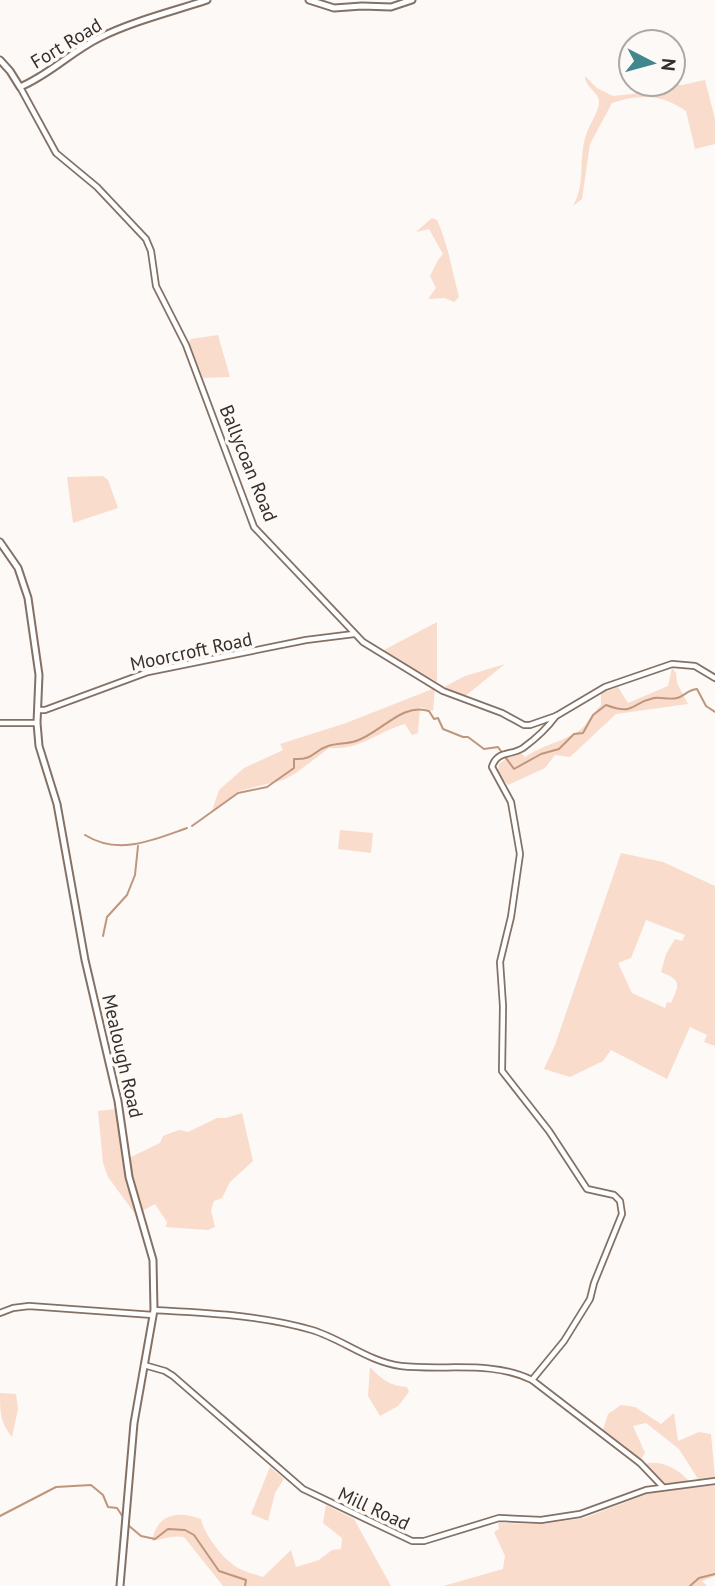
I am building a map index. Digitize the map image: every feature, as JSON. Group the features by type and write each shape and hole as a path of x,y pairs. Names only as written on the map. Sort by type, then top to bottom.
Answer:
{"street":[{"name":"Fort Road","path":"20,87 44,76 96,39 134,23 207,0"},
{"path":"309,0 334,8 391,7 412,0"},
{"name":"Ballycoan Road","path":"0,60 20,87 56,153 97,187 146,239 156,286 186,345 254,527 354,635 443,691 530,725 556,716 605,687 672,664 695,666 715,678"},
{"name":"Mealough Road","path":"0,541 18,568 28,598 39,675 39,746 60,815 85,960 118,1101 129,1177 153,1260 154,1312 134,1423 120,1586"},
{"name":"Moorcroft Road","path":"38,710 45,710 148,672 306,640 354,635"},
{"path":"532,1380 564,1341 590,1299 622,1209 620,1201 614,1195 587,1189 574,1173 550,1131 502,1071 503,1006 500,962 511,917 520,854 511,802 492,766 501,754 526,746 556,716"},
{"path":"0,723 37,723"},
{"path":"0,1313 29,1306 234,1316 316,1331 366,1355 401,1366 503,1370 532,1380 640,1463 663,1487"},
{"name":"Mill Road","path":"144,1365 173,1376 303,1489 412,1541 424,1541 499,1518 541,1520 580,1514 646,1490 715,1481"}],"shaded area":[{"path":"585,76 597,88 617,96 617,98 632,98 612,103 590,144 582,199 573,206 579,189 587,131 599,104 598,97"},
{"path":"705,80 715,119 715,144 695,149 686,111 654,98 687,98 687,84"},
{"path":"432,218 437,220 450,258 459,297 454,302 445,298 428,299 436,288 430,276 443,254 429,229 416,232"},
{"path":"218,335 230,377 203,378 189,342 191,339"},
{"path":"103,476 108,480 118,508 73,523 67,477"},
{"path":"437,622 437,682 382,651"},
{"path":"505,664 464,697 444,687 465,676"},
{"path":"672,668 688,704 616,714 570,757 555,755 545,768 508,785 498,773 499,764 507,758 521,753 525,757 580,730 601,705 601,693 618,687 628,703 668,686"},
{"path":"435,688 433,711 420,707 418,733 412,735 405,724 351,746 329,748 283,780 239,791 212,811 219,790 244,768 283,750 280,744 346,723"},
{"path":"340,830 373,833 371,853 338,849"},
{"path":"621,853 663,862 715,886 715,1046 704,1042 707,1035 690,1027 667,1079 611,1050 603,1061 570,1077 544,1069 555,1045","holes":["646,920 685,935 682,941 675,939 666,954 661,972 677,983 671,1003 667,1002 665,1008 632,993 618,963 631,958"]},
{"path":"117,1109 129,1189 136,1215 108,1177 103,1163 98,1111"},
{"path":"242,1113 253,1161 230,1182 222,1198 214,1201 211,1210 215,1227 208,1230 166,1227 167,1222 155,1204 142,1211 135,1192 129,1158 160,1143 163,1136 179,1130 188,1132 217,1118"},
{"path":"370,1367 386,1381 407,1387 409,1392 398,1406 380,1416 368,1396"},
{"path":"0,1393 16,1394 18,1409 12,1437 2,1416"},
{"path":"621,1405 635,1407 661,1424 674,1413 678,1441 699,1432 711,1434 715,1478 698,1479 679,1449 646,1423 633,1426 645,1453 640,1460 645,1464 669,1466 689,1481 667,1485 603,1430 608,1414"},
{"path":"270,1467 284,1479 275,1493 268,1521 251,1514"},
{"path":"715,1485 715,1576 702,1581 707,1586 443,1586 503,1569 505,1556 494,1532 499,1529 498,1523 542,1524 584,1518 650,1493"},
{"path":"326,1505 354,1519 391,1586 223,1586 184,1537 152,1541 158,1525 169,1516 192,1516 201,1519 211,1540 228,1560 243,1570 263,1577 291,1550 296,1567 319,1560 332,1550 341,1549 342,1538 323,1523"}],"waterway":[{"path":"192,826 238,793 267,787 294,768 294,759 310,757 328,746 356,741 401,714 419,709 429,711 434,719 438,718 443,729 468,737 484,749 498,747 514,769 541,754 559,749 574,734 583,733 593,715 606,705 628,709 646,700 677,698 697,689 706,706 715,712"},
{"path":"85,835 98,841 123,845 149,841 187,828"},
{"path":"103,936 107,917 127,895 135,875 138,846"},
{"path":"0,1516 56,1487 91,1485 103,1495 108,1507 117,1508 123,1517"},
{"path":"128,1525 141,1536 155,1539 168,1529 185,1530 194,1535 219,1571 246,1580 245,1586"},
{"path":"690,1586 699,1578 715,1574"}]}
